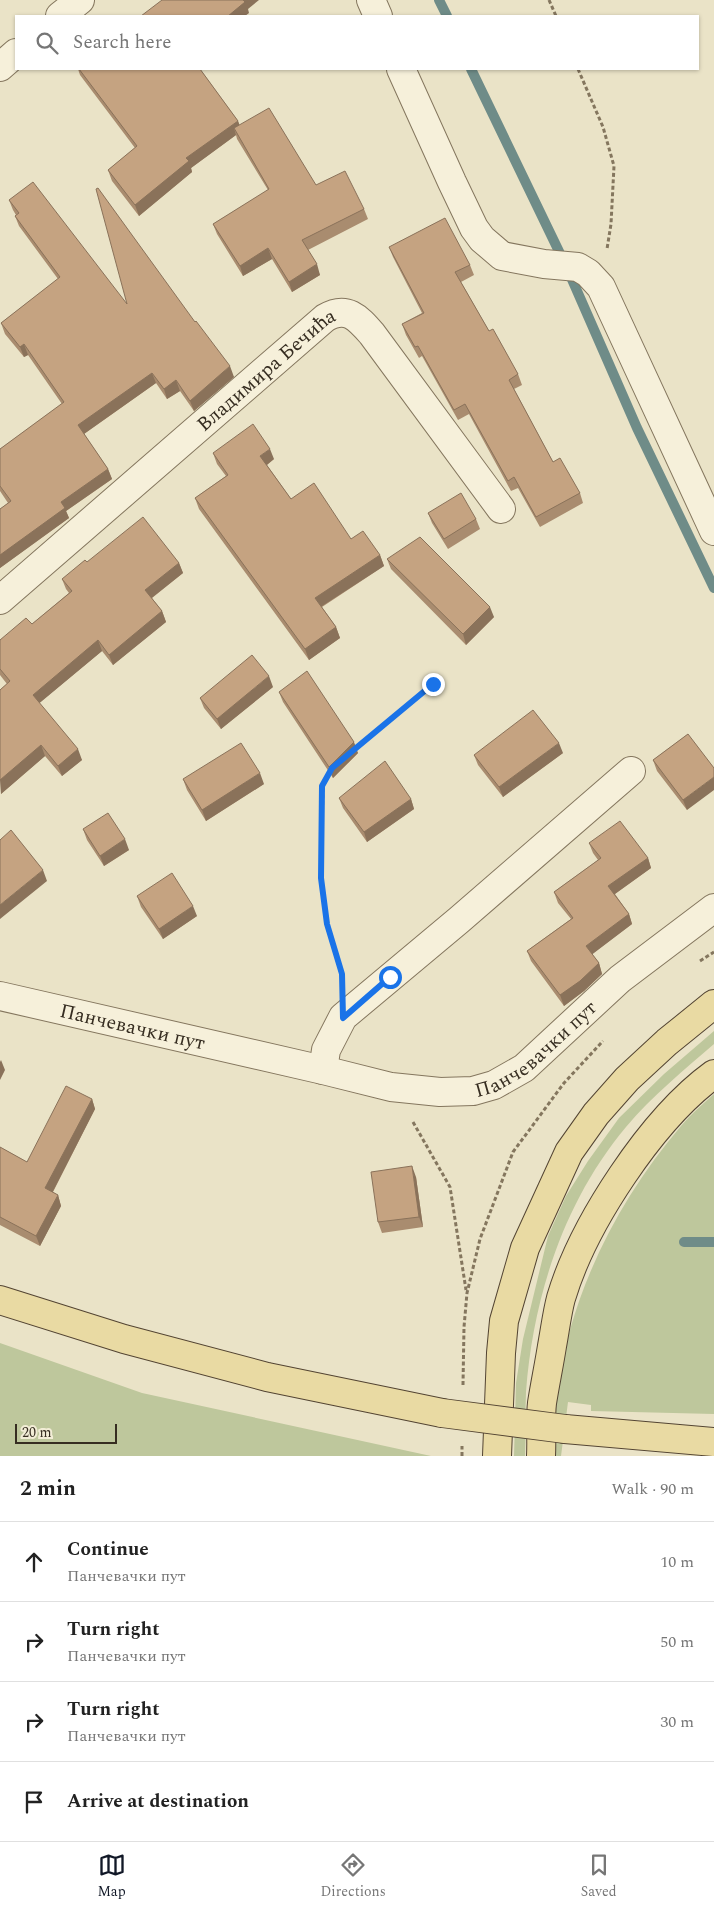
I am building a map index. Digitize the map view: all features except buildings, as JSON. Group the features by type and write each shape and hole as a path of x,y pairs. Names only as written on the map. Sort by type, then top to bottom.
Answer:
{"main road":[{"path":"497,1456 504,1321 525,1248 569,1152 596,1114 627,1079 667,1042 714,1004"},
{"path":"541,1456 542,1404 561,1298 576,1259 600,1212 635,1157 671,1112 714,1074"},
{"path":"0,1300 124,1339 267,1377 442,1413 565,1429 714,1442"}],"street":[{"path":"61,15 80,0"},
{"path":"371,0 378,15"},
{"path":"0,67 15,54"},
{"path":"401,70 448,174 474,228 482,239 502,256 544,264 578,267 588,273 602,287 714,531"},
{"name":"Владимира Бечића","path":"0,600 325,318 334,313 348,313 359,320 372,334 501,509"},
{"path":"323,1070 326,1050 343,1018 631,771"},
{"name":"Панчевачки пут","path":"0,996 392,1087 440,1092 473,1091 494,1085 524,1068 620,979 714,908"}],"path":[{"path":"549,0 556,15"},
{"path":"578,70 603,128 614,166 611,224 602,287"},
{"path":"346,756 433,684"},
{"path":"332,768 322,786 321,878 327,924 342,974 343,1018"},
{"path":"392,1087 422,1135 450,1187 467,1293"}],"green space":[{"path":"714,1031 714,1044 657,1094 626,1127 604,1156 585,1186 569,1218 544,1286 536,1321 526,1392 525,1456 514,1456 516,1383 523,1339 548,1236 566,1196 619,1118 664,1074"},
{"path":"714,1094 714,1414 591,1411 591,1405 568,1402 561,1456 553,1456 556,1399 564,1355 573,1319 600,1250 617,1217 658,1155 685,1122"},
{"path":"0,1343 142,1393 431,1456 0,1456"}],"waterway":[{"path":"439,0 446,15"},
{"path":"471,70 567,268 637,428 714,588"},
{"path":"684,1242 714,1242"}],"route":[{"path":"390,977 343,1018 342,974 327,924 321,878 322,786 332,768 433,684"}]}
